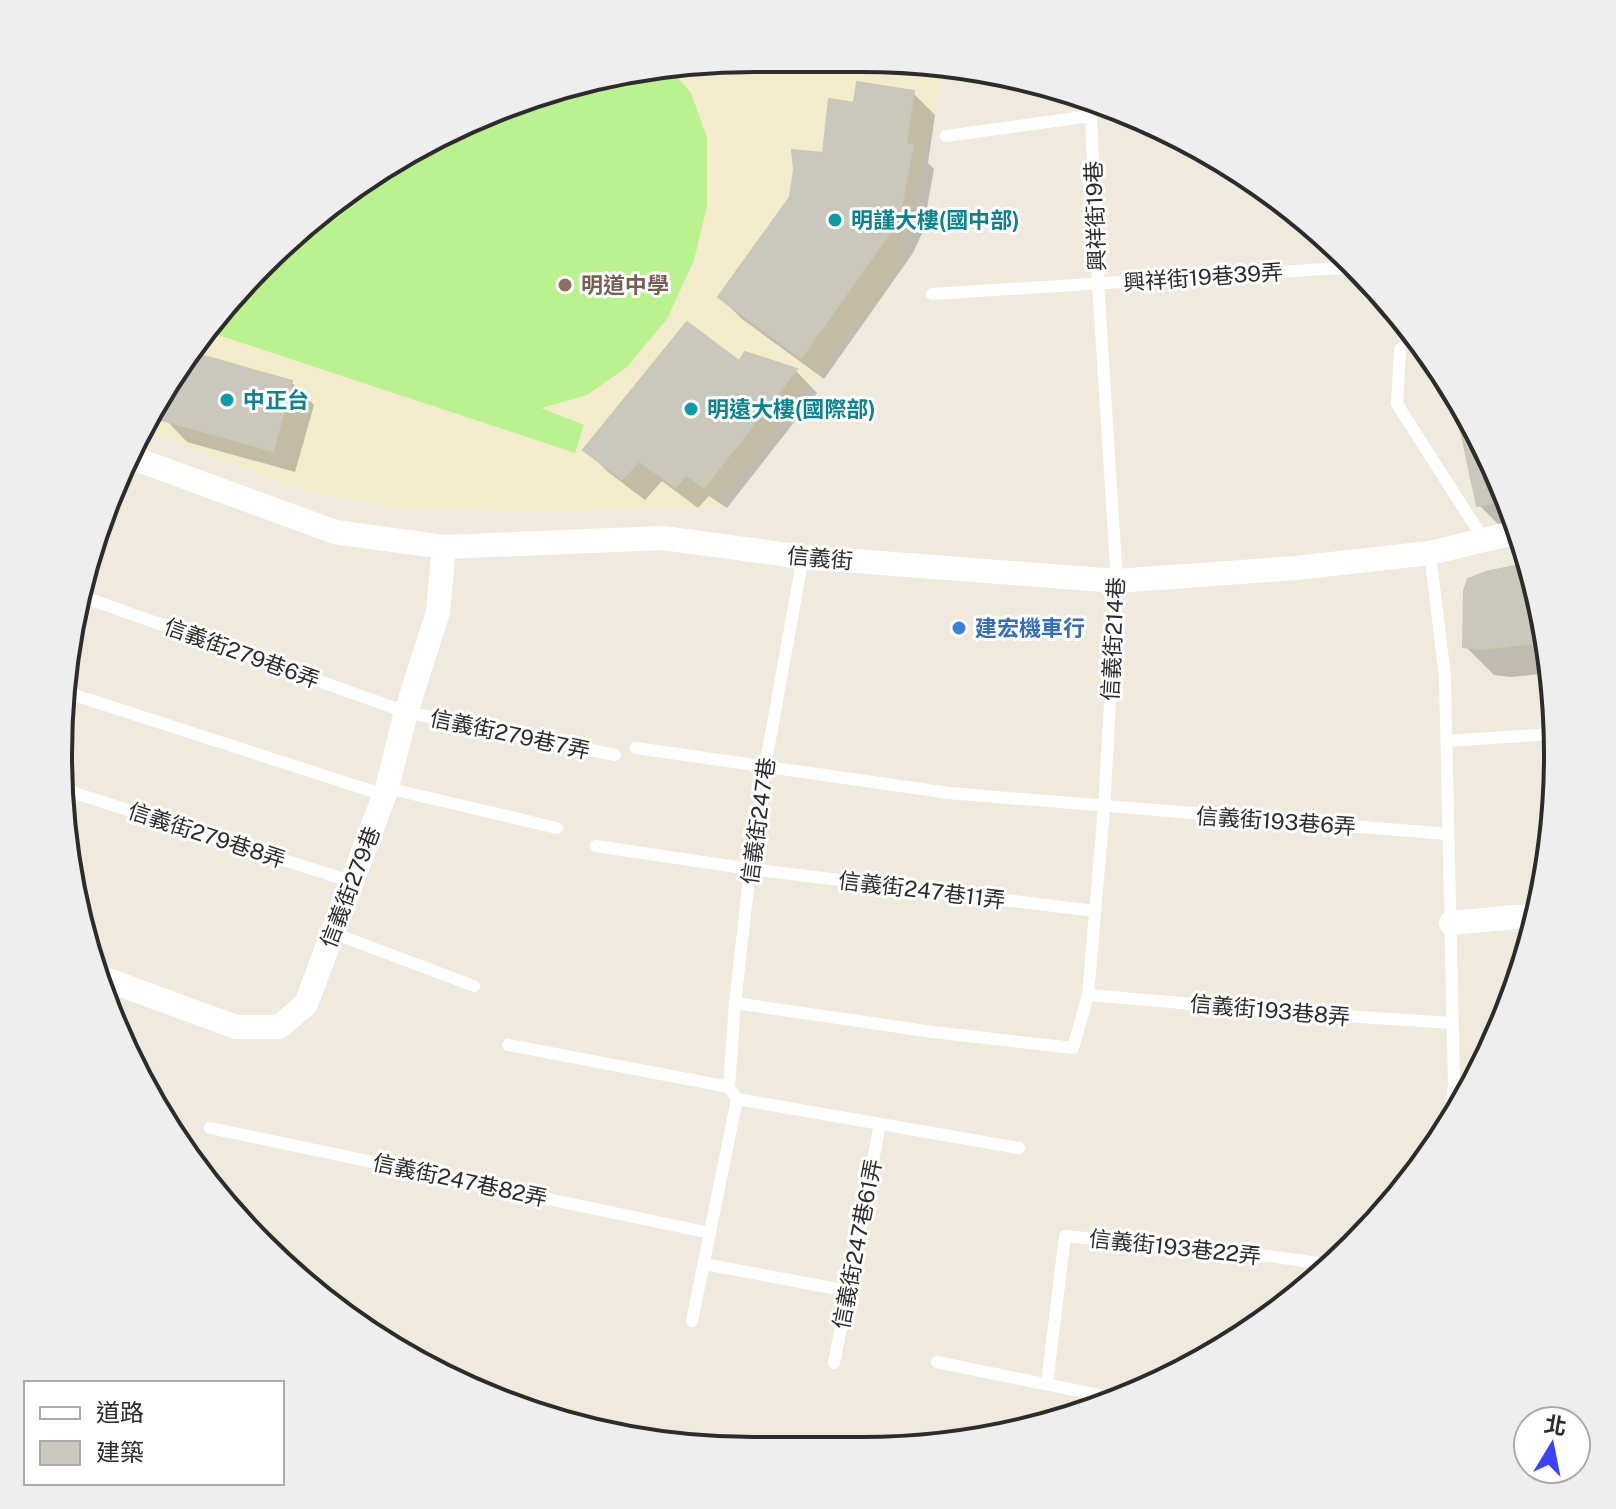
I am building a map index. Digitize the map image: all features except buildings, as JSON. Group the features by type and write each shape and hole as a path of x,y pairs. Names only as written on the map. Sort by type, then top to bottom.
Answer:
{"street":[{"name":"信義街","path":"139,460 335,532 444,547 663,538 803,557 1117,581 1296,568 1430,553 1508,534"},
{"name":"信義街279巷","path":"111,981 236,1027 279,1027 306,1004 386,792 406,712 438,612 444,547"},
{"path":"1451,923 1524,916"}],"lane":[{"name":"興祥街19巷","path":"1090,111 1098,283"},
{"path":"946,136 1091,116 1093,113"},
{"name":"興祥街19巷39弄","path":"932,294 1340,268"},
{"name":"信義街214巷","path":"735,1003 933,1032 1073,1048 1088,995 1104,808 1117,581 1098,283"},
{"path":"1400,349 1397,404 1484,540"},
{"path":"1430,553 1445,677 1453,1096"},
{"name":"信義街247巷","path":"729,1087 750,869 803,557"},
{"name":"信義街279巷6弄","path":"90,599 406,712"},
{"path":"75,695 386,792 557,828"},
{"name":"信義街279巷7弄","path":"406,712 615,755"},
{"path":"1447,741 1544,735"},
{"name":"信義街193巷6弄","path":"636,748 949,793 1448,834"},
{"name":"信義街279巷8弄","path":"73,792 353,882"},
{"name":"信義街247巷11弄","path":"596,846 750,869 1095,911"},
{"path":"333,933 474,986"},
{"name":"信義街193巷8弄","path":"1088,995 1452,1023"},
{"path":"508,1045 729,1087 737,1099 692,1321"},
{"path":"1454,1084 1459,1084"},
{"path":"737,1099 1019,1148"},
{"name":"信義街247巷61弄","path":"834,1363 880,1124"},
{"name":"信義街247巷82弄","path":"210,1128 710,1233"},
{"name":"信義街193巷22弄","path":"1047,1384 1065,1236 1317,1263"},
{"path":"704,1264 848,1291"},
{"path":"937,1362 1098,1395"}],"shaded area":[{"name":"明道中學","path":"862,72 942,77 896,275 716,508 534,511 401,509 309,492 153,433 187,375 241,304 304,241 375,187 413,163 493,124 535,108 621,85 710,73"}],"green space":[{"path":"677,77 691,93 707,137 707,206 694,260 667,319 627,367 587,395 541,408 584,425 575,453 217,335 241,304 304,241 375,187 413,163 453,142 535,108 621,85"}],"place":[{"name":"明謹大樓(國中部)","path":"835,220"},
{"name":"明道中學","path":"565,285"},
{"name":"中正台","path":"227,400"},
{"name":"明遠大樓(國際部)","path":"691,409"},
{"name":"建宏機車行","path":"959,628"}]}
